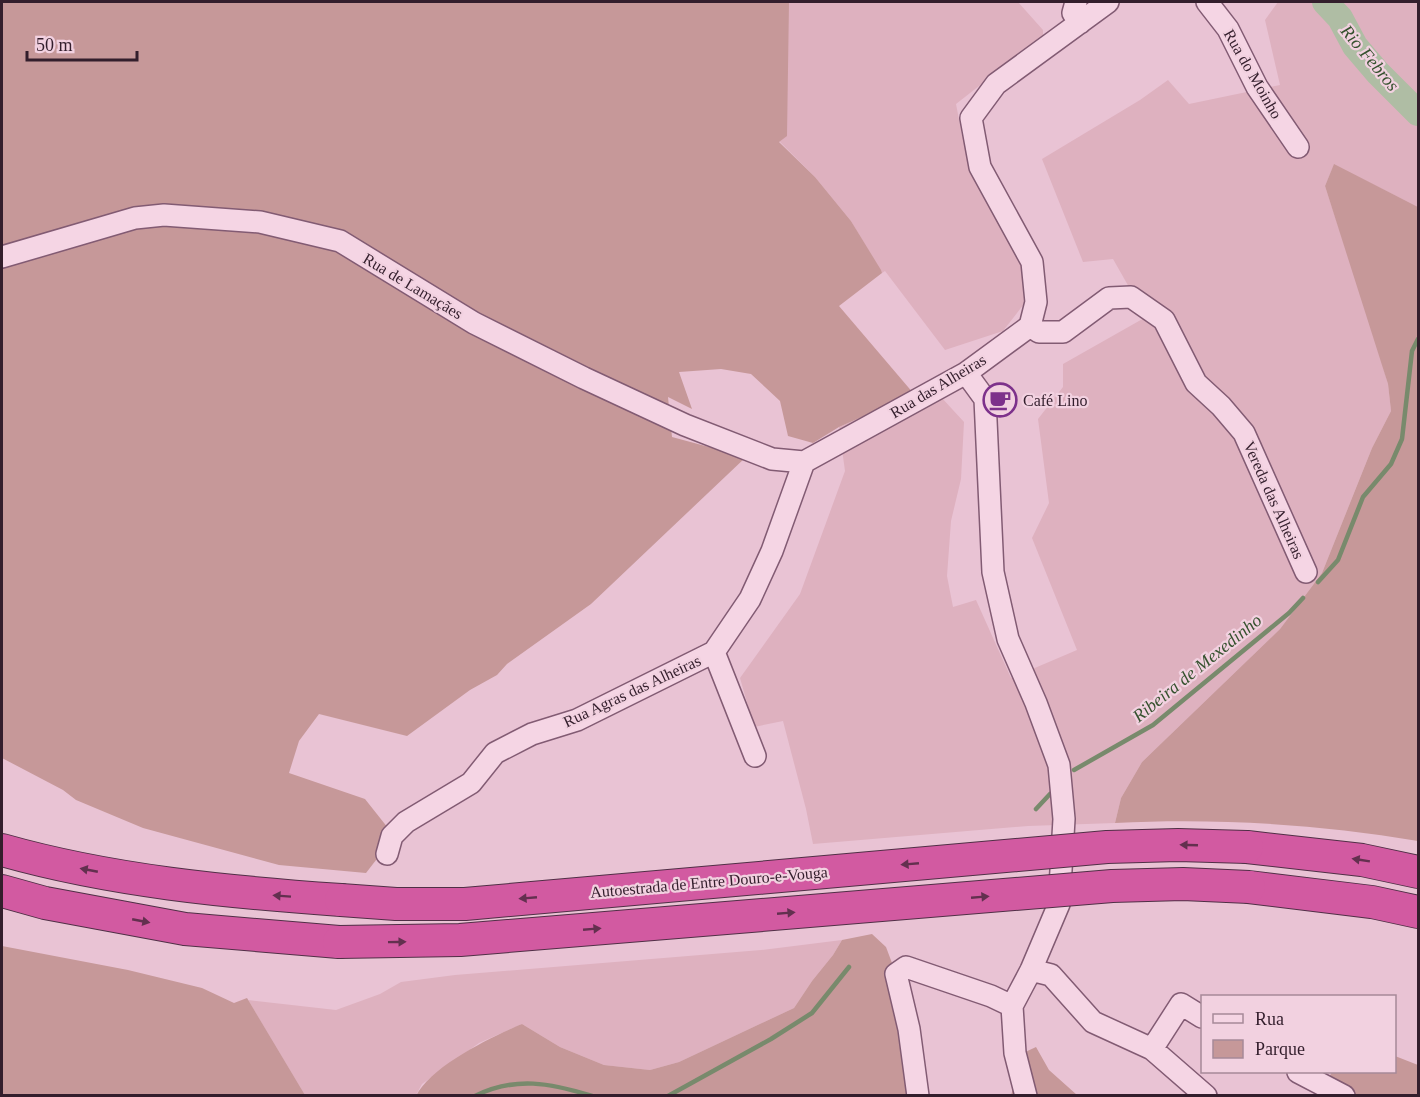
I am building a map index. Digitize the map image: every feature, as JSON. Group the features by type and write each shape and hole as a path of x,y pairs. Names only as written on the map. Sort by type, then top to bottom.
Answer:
{"highway":[{"name":"Autoestrada de Entre Douro-e-Vouga","path":"2,850 106,874 238,892 396,904 465,904 1107,847 1178,845 1247,847 1362,860 1419,872"},
{"path":"2,891 45,903 184,929 339,942 460,940 1112,886 1183,884 1249,887 1372,902 1419,912"}],"street":[{"path":"1076,2 1073,13 1080,24"},
{"path":"1030,326 1036,302 1032,262 980,167 971,118 996,84 1108,2"},
{"name":"Rua do Moinho","path":"1207,2 1228,29 1257,87 1298,147"},
{"name":"Rua de Lamaçães","path":"2,257 135,218 164,215 260,222 340,241 474,322 584,378 684,425 772,459 804,462"},
{"name":"Vereda das Alheiras","path":"1030,326 1039,332 1063,332 1109,298 1131,297 1164,320 1196,383 1221,406 1244,433 1306,572"},
{"name":"Rua das Alheiras","path":"804,462 966,373 1030,326"},
{"path":"966,373 985,399 993,572 1008,639 1036,703 1059,765 1064,819 1059,904 1012,1006 1016,1053 1026,1095"},
{"name":"Rua Agras das Alheiras","path":"387,854 392,836 406,822 471,783 495,753 532,734 587,715 714,652 750,598 772,551 804,462"},
{"path":"714,652 754,756"},
{"path":"918,1095 909,1029 896,974 906,967 991,996 1012,1006"},
{"path":"1030,970 1052,975 1093,1022 1152,1049 1206,1095"},
{"path":"1152,1049 1180,1004 1201,1016"},
{"path":"1302,1073 1344,1095"}],"shaded area":[{"path":"624,2 1018,2 1043,30 1043,36 956,104 962,135 973,169 1029,268 1031,295 1003,331 945,350 885,271 882,273 851,221 815,177 778,140"},
{"path":"1278,2 1418,2 1418,207 1334,165 1325,186 1374,335 1388,384 1391,411 1372,448 1322,573 1280,629 1142,762 1121,798 1115,823 1028,826 813,844 783,721 754,727 740,678 800,594 845,471 839,427 914,394 941,397 964,422 961,479 951,521 947,576 953,607 976,600 1011,678 1077,650 1032,538 1049,503 1038,419 1063,387 1063,364 1146,317 1113,259 1083,262 1042,159 1140,100 1168,80 1189,104 1280,85 1265,20"},
{"path":"842,940 794,1008 679,1062 650,1070 604,1065 560,1047 522,1024 479,1043 422,1084 416,1095 305,1095 248,1000 336,1010 380,994 401,982 455,975 761,950"}],"green space":[{"path":"2,2 789,2 787,136 779,142 815,177 851,221 881,270 882,273 839,306 914,394 839,427 813,443 788,436 780,401 751,374 721,369 679,372 692,409 668,397 672,437 746,457 591,604 507,664 497,675 470,690 407,736 319,714 299,741 289,773 365,799 388,828 383,851 366,873 279,865 143,828 76,800 63,790 2,758"},
{"path":"1334,164 1418,207 1418,841 1343,830 1267,824 1191,821 1115,823 1121,798 1142,762 1280,629 1322,573 1372,448 1391,411 1388,384 1325,186"},
{"path":"872,934 886,947 904,995 916,1096 416,1096 424,1085 448,1063 522,1024 560,1047 604,1065 650,1070 679,1062 794,1008 842,940"},
{"path":"2,946 128,970 202,988 234,1003 247,998 305,1095 2,1095"},
{"path":"1036,1047 1049,1070 1077,1095 1011,1096 1021,1054"},
{"path":"1396,1056 1418,1065 1418,1095 1318,1096 1331,1073 1396,1073"}],"waterway":[{"name":"Rio Febros","path":"1325,2 1340,18 1355,46 1418,113"},
{"name":"Ribeira de Mexedinho","path":"1318,582 1338,560 1363,497 1391,464 1402,439 1412,351 1418,339"},
{"name":"Ribeira de Mexedinho","path":"1074,770 1153,725 1289,613 1303,598"},
{"name":"Ribeira de Mexedinho","path":"1036,809 1050,794"},
{"name":"Ribeira de Mexedinho","path":"668,1096 771,1039 812,1013 849,967"},
{"name":"Ribeira de Mexedinho","path":"475,1096 504,1086 519,1084 548,1085 592,1096"}],"place":[{"name":"Café Lino","path":"1000,400"}]}
